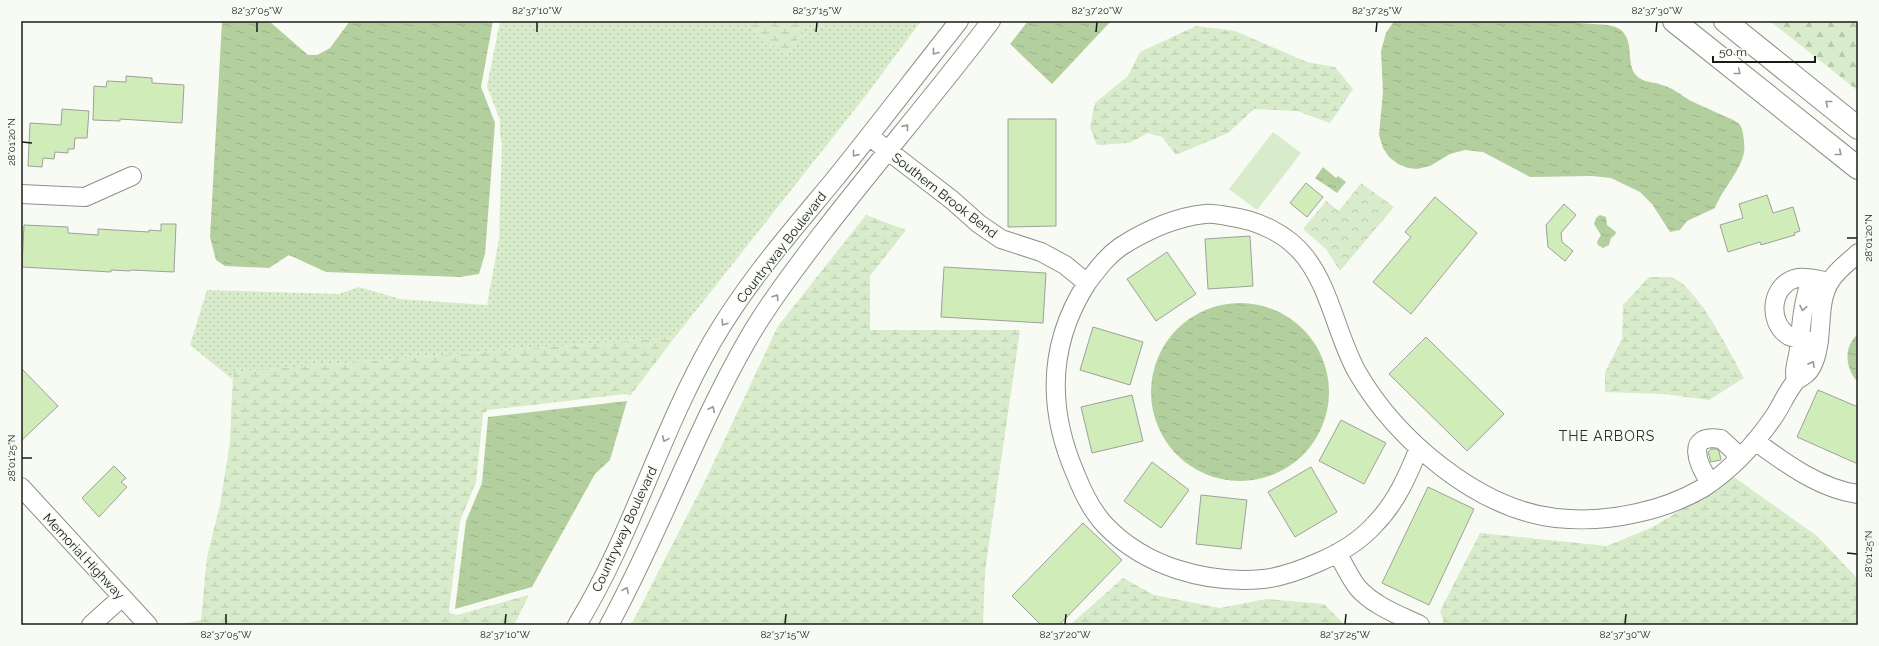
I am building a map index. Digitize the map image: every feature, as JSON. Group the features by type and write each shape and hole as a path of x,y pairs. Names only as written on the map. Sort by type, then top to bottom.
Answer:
{"main road":[{"path":"1674,21 1858,168"},
{"path":"1725,21 1858,128"}],"street":[{"name":"Countryway Boulevard","path":"577,625 616,553 684,398 712,342 750,282 869,136 958,21"},
{"name":"Countryway Boulevard","path":"609,625 658,525 710,412 748,339 789,277 888,150 992,21"},
{"name":"Southern Brook Bend","path":"869,136 952,200 979,224 1001,239 1042,252 1065,265 1087,283"},
{"path":"21,194 85,197 132,176"},
{"path":"1419,448 1408,476 1395,499 1376,524 1351,546 1299,571 1265,579 1228,581 1199,576 1160,563 1134,549 1105,525 1085,497 1070,462 1060,431 1055,394 1057,362 1064,331 1074,302 1104,261 1120,248 1168,222 1207,214 1239,218 1262,224 1291,242 1306,259 1321,285 1345,347 1357,371 1375,399 1396,426 1419,448 1452,475 1481,493 1520,510 1554,518 1588,520 1620,517 1654,510 1676,502 1710,482 1737,459 1755,441 1774,416 1796,380 1806,375 1814,362 1819,342 1823,300 1829,282 1838,270 1858,253"},
{"path":"1819,342 1789,336 1780,328 1776,319 1775,300 1778,291 1786,283 1798,278 1829,282"},
{"path":"1796,380 1794,374 1801,317 1811,279"},
{"path":"1710,482 1702,470 1696,453 1698,446 1702,442 1707,439 1721,439 1734,451 1737,459"},
{"path":"1755,441 1811,478 1848,493 1858,494"},
{"name":"Memorial Highway","path":"21,487 148,625"},
{"path":"632,514 658,525"},
{"path":"1337,553 1358,587 1368,597 1383,607 1420,625"},
{"path":"91,625 122,597"}],"green space":[{"path":"500,21 741,21 787,55 811,21 921,21 867,94 675,337 233,372 232,379 190,345 207,290 339,294 359,287 400,299 487,305 499,239 502,143 500,136 500,120 487,86"},
{"path":"741,21 811,21 787,55"},
{"path":"1770,21 1858,21 1858,91"},
{"path":"1196,26 1235,31 1307,62 1335,67 1353,89 1330,123 1297,111 1254,109 1228,133 1176,155 1162,137 1148,133 1129,143 1097,145 1090,128 1095,103 1128,76 1140,52"},
{"path":"1273,132 1301,153 1257,210 1229,189"},
{"path":"1361,183 1394,207 1340,271 1326,249 1303,229 1326,201 1339,211"},
{"path":"866,215 906,230 870,276 870,330 1020,330 985,571 983,625 631,625 703,485 778,326"},
{"path":"1649,277 1673,278 1693,294 1723,339 1744,378 1709,400 1664,394 1605,392 1605,372 1622,339 1623,305"},
{"path":"675,337 630,396 626,394 488,410 483,414 476,482 460,521 449,610 451,614 457,615 529,595 514,625 179,625 201,620 207,557 220,505 230,442 233,372"},
{"path":"1734,477 1817,536 1858,579 1858,625 1444,625 1440,611 1480,533 1607,546 1653,527"},
{"path":"1123,578 1154,595 1220,608 1266,599 1324,604 1345,625 1070,625"}],"water":[{"path":"222,21 269,21 308,55 317,55 330,48 350,21 493,21 481,87 495,123 485,254 479,274 460,277 326,272 289,255 269,268 225,266 216,260 210,237"},
{"path":"1028,21 1111,21 1052,84 1010,44"},
{"path":"1394,21 1569,21 1618,28 1626,36 1632,69 1641,79 1670,88 1691,101 1733,120 1740,125 1744,139 1742,159 1718,200 1715,208 1687,221 1680,230 1670,232 1652,204 1640,192 1611,178 1592,176 1530,177 1483,152 1465,150 1450,154 1430,166 1417,169 1408,168 1398,164 1389,157 1383,148 1379,135 1383,92 1381,51 1386,33"},
{"path":"1323,167 1336,178 1338,176 1346,182 1337,193 1315,178"},
{"path":"1600,215 1606,217 1607,225 1616,232 1611,238 1609,245 1603,248 1598,245 1597,242 1601,235 1594,224 1596,218"},
{"path":"1240,303 1257,305 1274,310 1289,318 1303,329 1314,343 1322,358 1327,375 1329,392 1327,409 1322,426 1314,441 1303,455 1289,466 1274,474 1257,479 1240,481 1223,479 1206,474 1191,466 1177,455 1166,441 1158,426 1153,409 1151,392 1153,375 1158,358 1166,343 1177,329 1191,318 1206,310 1223,305"},
{"path":"1858,334 1858,382 1850,371 1848,364 1848,351 1853,339"},
{"path":"627,401 610,460 595,474 532,587 455,609 466,521 482,483 488,417"}],"building":[{"path":"126,76 152,78 152,83 184,85 182,123 120,119 120,121 93,120 94,86 106,87 107,81 126,82"},
{"path":"62,109 89,111 87,138 75,138 74,149 68,149 68,153 55,152 54,159 43,158 42,167 28,166 30,123 61,125"},
{"path":"1008,119 1056,119 1056,226 1008,227"},
{"path":"1306,183 1323,197 1307,217 1290,203"},
{"path":"1767,195 1773,213 1793,207 1800,231 1794,233 1795,235 1761,245 1760,242 1728,252 1720,225 1743,218 1739,204"},
{"path":"1435,197 1477,233 1411,314 1373,282 1411,237 1405,232"},
{"path":"1564,204 1576,215 1561,233 1562,242 1573,251 1565,261 1548,247 1546,225"},
{"path":"161,224 176,224 174,272 111,270 111,272 22,267 24,225 68,227 68,233 98,235 98,229 149,232 149,230 161,231"},
{"path":"1250,236 1253,286 1208,289 1205,239"},
{"path":"1167,252 1196,294 1156,321 1127,279"},
{"path":"944,267 1046,273 1043,323 941,317"},
{"path":"1093,327 1143,342 1130,385 1080,370"},
{"path":"1426,337 1504,414 1467,451 1389,374"},
{"path":"21,368 58,406 21,441"},
{"path":"1818,390 1858,407 1858,464 1797,437"},
{"path":"1132,395 1143,441 1092,453 1081,407"},
{"path":"1341,420 1386,443 1364,484 1319,461"},
{"path":"1711,449 1717,449 1719,451 1721,460 1711,462 1708,452"},
{"path":"1152,462 1189,490 1161,528 1124,501"},
{"path":"114,466 126,478 121,482 127,487 99,517 82,498"},
{"path":"1311,467 1337,512 1295,537 1268,492"},
{"path":"1428,487 1474,509 1429,605 1382,583"},
{"path":"1201,495 1247,500 1241,549 1196,544"},
{"path":"1083,523 1122,560 1059,625 1041,625 1012,596"}],"district":[{"name":"THE ARBORS","path":"1607,436"}]}
